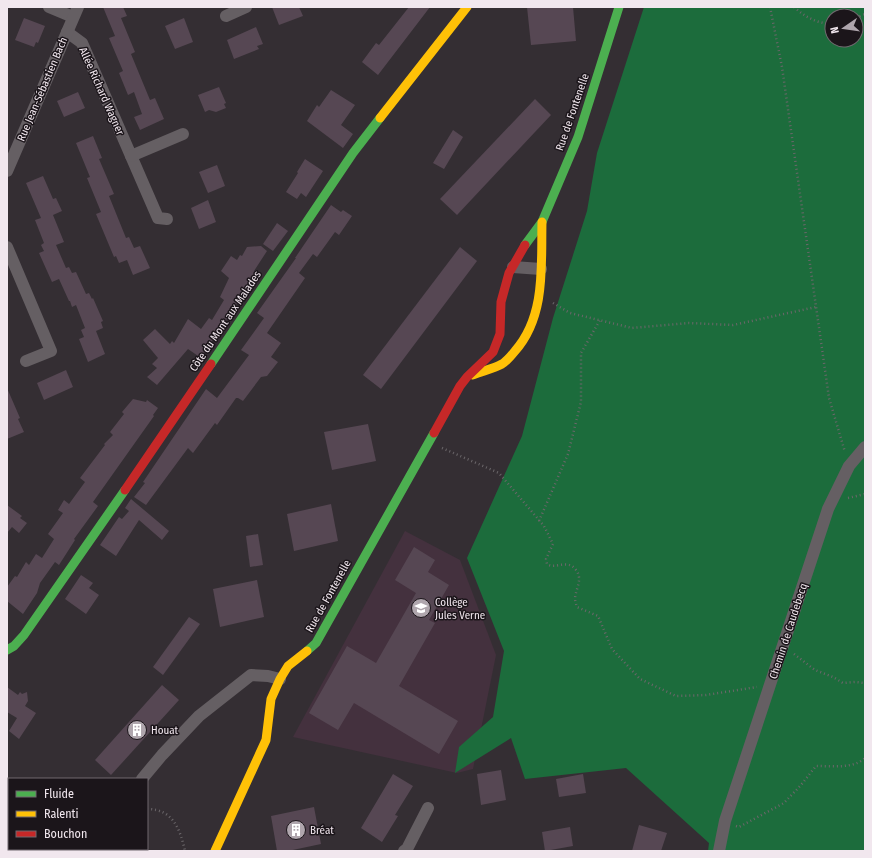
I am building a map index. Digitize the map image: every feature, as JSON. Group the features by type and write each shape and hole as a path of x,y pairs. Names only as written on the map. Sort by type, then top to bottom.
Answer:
{"street":[{"path":"49,7 75,12"},
{"path":"226,16 246,7"},
{"name":"Côte du Mont aux Malades","path":"7,650 14,646 24,635 142,466 353,153 467,7"},
{"name":"Rue de Fontenelle","path":"215,851 266,740 271,699 280,679 288,666 316,643 388,512 451,402 467,377 493,352 500,334 501,302 509,273 522,250 542,222 578,137 619,7"},
{"name":"Rue Jean-Sébastien Bach","path":"7,171 75,12"},
{"name":"Allée Richard Wagner","path":"67,32 82,43 158,218 167,219"},
{"path":"131,156 183,134"},
{"name":"Rue de Fontenelle","path":"467,377 503,364 518,350 529,332 539,295 542,222"},
{"path":"7,246 51,351 26,361"},
{"path":"513,267 541,269"},
{"name":"Chemin de Caudebecq","path":"719,851 725,821 828,509 849,466 865,447"},
{"path":"143,778 162,755 199,716 251,675 268,676 280,679"},
{"path":"404,851 407,849 428,808"}],"path":[{"path":"770,7 782,67 829,398 849,466"},
{"path":"794,7 806,17 824,23"},
{"path":"539,295 570,313 632,328 689,323 733,325 816,307"},
{"path":"539,521 568,454 581,402 581,353 600,320"},
{"path":"429,442 499,473 544,526 553,544 546,559 547,564 552,566 564,564 574,567 579,574 579,583 574,600 577,607 598,616 612,649 640,679 676,696 706,695 761,686"},
{"path":"782,648 795,655 815,670 833,677 843,683 865,683"},
{"path":"725,821 739,827 784,803 802,785 816,766 850,765 862,761 865,758"},
{"path":"148,809 156,809 165,813 171,818 179,829 185,851"}],"shaded area":[{"name":"Collège Jules Verne","path":"405,531 460,560 496,655 473,769 457,773 293,737"}],"green space":[{"path":"644,7 865,7 865,851 708,851 709,843 626,768 525,779 511,738 455,773 459,747 493,717 504,651 467,558 522,436 553,318 587,211 597,153"}],"building":[{"path":"103,7 123,7 127,16 121,18 135,52 131,54 150,100 155,98 164,119 140,130 134,117 142,114 134,92 128,95 119,73 123,71 109,38 115,36"},
{"path":"272,7 299,7 303,16 279,25"},
{"path":"409,7 430,7 378,75 362,62 376,43 379,45"},
{"path":"527,7 573,7 576,41 531,45"},
{"path":"24,18 45,26 38,43 36,42 34,47 15,40"},
{"path":"184,18 193,42 175,49 165,26"},
{"path":"256,27 263,44 257,46 259,49 234,59 227,40"},
{"path":"219,87 226,103 224,104 226,108 216,112 209,110 205,112 198,95"},
{"path":"331,90 355,105 341,125 353,134 343,148 307,121 317,105 319,107"},
{"path":"78,92 85,108 64,117 57,101"},
{"path":"535,99 551,115 457,215 440,199"},
{"path":"453,130 463,137 444,169 433,163"},
{"path":"93,136 102,158 99,159 114,194 109,196 126,238 129,237 134,248 140,246 150,268 133,275 127,260 119,263 116,256 114,257 96,214 101,212 87,178 90,177 76,143"},
{"path":"305,159 323,171 306,197 301,193 297,199 286,192"},
{"path":"217,165 225,186 208,193 199,172"},
{"path":"43,176 53,199 56,198 62,211 53,215 64,242 56,245 66,268 69,267 72,273 76,272 86,294 89,293 92,299 93,298 103,321 101,322 103,328 96,331 105,354 88,362 79,339 84,337 81,330 85,328 76,305 72,307 59,279 52,282 39,253 44,251 41,245 44,243 35,220 41,218 26,183"},
{"path":"208,200 216,222 199,229 191,208"},
{"path":"331,205 341,212 343,210 352,216 339,235 335,232 317,257 313,254 299,273 305,278 267,333 281,343 271,357 278,362 267,376 261,377 243,401 236,398 217,425 215,423 193,453 188,448 146,505 134,497 145,483 143,482 206,389 217,398 249,355 241,350 264,318 257,313"},
{"path":"277,223 288,231 273,251 263,244"},
{"path":"261,246 267,251 254,271 257,273 201,358 188,349 157,385 147,377 157,368 152,364 158,358 143,340 155,329 170,344 172,341 174,343 188,319 201,329 209,318 212,320 224,300 220,297 229,278 221,271 231,256 237,260 240,255 242,256 247,247"},
{"path":"460,247 477,261 381,389 363,375"},
{"path":"66,370 73,387 44,400 37,383"},
{"path":"7,388 20,418 18,419 24,432 7,439"},
{"path":"133,399 146,402 147,400 158,408 153,415 154,416 93,502 98,506 74,539 75,540 59,565 55,562 40,583 37,593 23,614 7,601 7,587 15,576 17,577 26,562 29,565 36,554 42,558 54,539 48,534 63,513 58,510 64,500 69,504 85,482 80,478 105,445 104,444 113,435 110,432 124,414 122,412"},
{"path":"368,424 376,461 332,470 324,432"},
{"path":"131,499 169,531 162,540 139,520 116,556 100,545 119,517 122,519 129,511 125,508"},
{"path":"331,504 338,541 294,551 287,514"},
{"path":"7,505 22,516 20,518 27,523 19,533 12,527 7,533"},
{"path":"258,534 263,565 250,567 246,536"},
{"path":"414,547 435,560 428,572 449,585 429,620 435,623 399,686 458,721 439,754 354,703 338,730 309,713 347,646 376,663 416,593 395,580"},
{"path":"81,575 93,583 89,588 99,595 86,614 65,599"},
{"path":"257,580 264,617 220,627 213,589"},
{"path":"189,617 200,624 163,675 153,667"},
{"name":"Houat","path":"162,685 179,700 111,775 95,760"},
{"path":"7,687 18,695 20,692 22,694 27,692 28,701 25,706 36,713 19,739 9,731 17,718 7,712"},
{"path":"501,770 506,800 481,805 477,774"},
{"path":"393,774 413,786 395,815 398,816 382,842 361,828"},
{"path":"583,774 586,793 559,797 556,779"},
{"name":"Bréat","path":"314,807 321,844 288,851 277,851 271,816"},
{"path":"639,825 667,833 661,851 632,851"},
{"path":"570,827 573,846 545,851 542,832"}],"traffic: fast":[{"path":"525,245 542,222 578,137 619,7"},
{"path":"211,364 353,153 380,118"},
{"path":"307,651 316,643 434,433"},
{"path":"7,650 14,646 24,635 125,490"}],"traffic: slow":[{"path":"380,118 467,7"},
{"path":"473,375 495,367 506,361 525,337 532,322 540,290 542,222"},
{"path":"215,851 266,740 271,699 280,679 288,666 307,651"}],"traffic: jam":[{"path":"434,433 460,386 467,377 493,352 500,334 501,302 509,273 525,245"},
{"path":"125,490 211,364"}],"place":[{"name":"Collège Jules Verne","path":"421,608"},
{"name":"Houat","path":"137,730"},
{"name":"Bréat","path":"296,830"}]}
